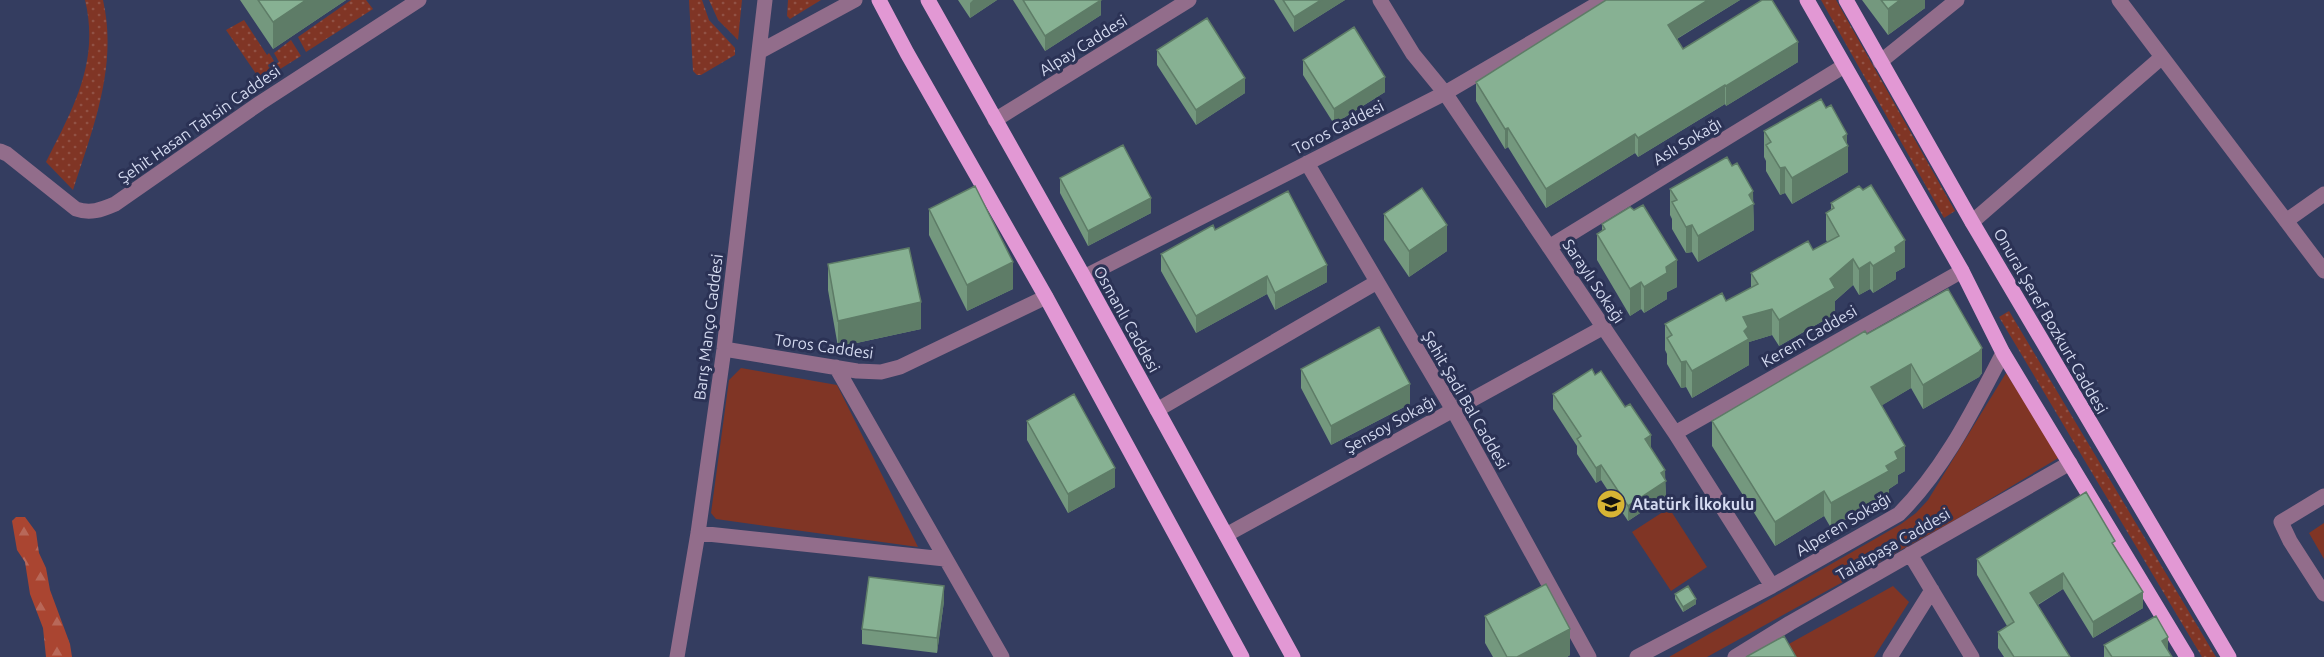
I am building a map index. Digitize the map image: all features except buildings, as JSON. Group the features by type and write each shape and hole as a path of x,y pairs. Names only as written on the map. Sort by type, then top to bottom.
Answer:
{"main road":[{"path":"879,0 1046,297 1242,657"},
{"name":"Osmanlı Caddesi","path":"928,0 1084,277 1293,657"},
{"path":"1807,0 1962,271 2003,353 2187,657"},
{"name":"Onural Şeref Bozkurt Caddesi","path":"1846,0 1972,222 2229,657"}],"street":[{"name":"Şehit Hasan Tahsin Caddesi","path":"2,149 76,209 93,212 106,208 260,103 419,0"},
{"name":"Barış Manço Caddesi","path":"677,657 698,532 724,349 765,0"},
{"path":"759,52 855,0"},
{"name":"Alpay Caddesi","path":"995,120 1189,0"},
{"name":"Saraylı Sokağı","path":"1380,0 1413,54 1445,93 1675,433 1772,586"},
{"name":"Toros Caddesi","path":"1084,277 1445,93 1604,0"},
{"path":"1881,62 1957,0"},
{"path":"2119,0 2324,271"},
{"path":"1972,222 2162,57"},
{"name":"Aslı Sokağı","path":"1549,247 1844,66"},
{"name":"Şehit Şadi Bal Caddesi","path":"1307,163 1453,410 1589,657"},
{"path":"2286,221 2324,194"},
{"name":"Kerem Caddesi","path":"1675,433 1962,271"},
{"path":"1157,410 1377,282"},
{"name":"Toros Caddesi","path":"724,349 881,372 900,367 1046,297"},
{"name":"Şensoy Sokağı","path":"1226,535 1604,327"},
{"name":"Alperen Sokağı","path":"1637,657 1772,586 1899,514 1913,500 1957,440 2003,353"},
{"path":"836,367 1002,657"},
{"name":"Talatpaşa Caddesi","path":"1735,657 2070,463"},
{"path":"2324,496 2281,522 2290,541 2324,594"},
{"path":"698,532 945,559"},
{"path":"1910,554 1972,657"},
{"path":"1890,657 1932,590"}],"shaded area":[{"path":"85,0 103,0 107,25 107,49 101,96 73,190 46,162 66,123 86,64 89,23"},
{"path":"351,0 366,0 373,9 306,52 298,37"},
{"path":"689,0 702,0 709,20 735,48 735,55 701,75 693,71"},
{"path":"709,0 742,0 738,40 718,20"},
{"path":"788,0 821,0 790,19 787,16"},
{"path":"1821,0 1836,0 1955,211 1944,218"},
{"path":"244,20 267,55 269,53 274,61 268,65 269,68 279,62 274,53 291,40 301,56 261,81 226,30"},
{"path":"2009,311 2216,657 2202,657 1999,317"},
{"path":"741,368 837,385 918,547 716,519 711,513 729,380"},
{"path":"2006,373 2060,457 1957,519 1707,657 1669,657 1901,524 1916,513 1928,500"},
{"path":"1669,508 1707,567 1671,591 1632,532"},
{"path":"2324,523 2324,559 2309,533"},
{"path":"1893,586 1909,602 1874,657 1795,657 1787,645"}],"green space":[{"path":"16,517 25,517 36,532 39,553 46,568 50,590 70,644 72,657 46,657 43,628 30,594 25,562 17,550 12,521"}],"place":[{"name":"Atatürk İlkokulu","path":"1611,504"}]}
